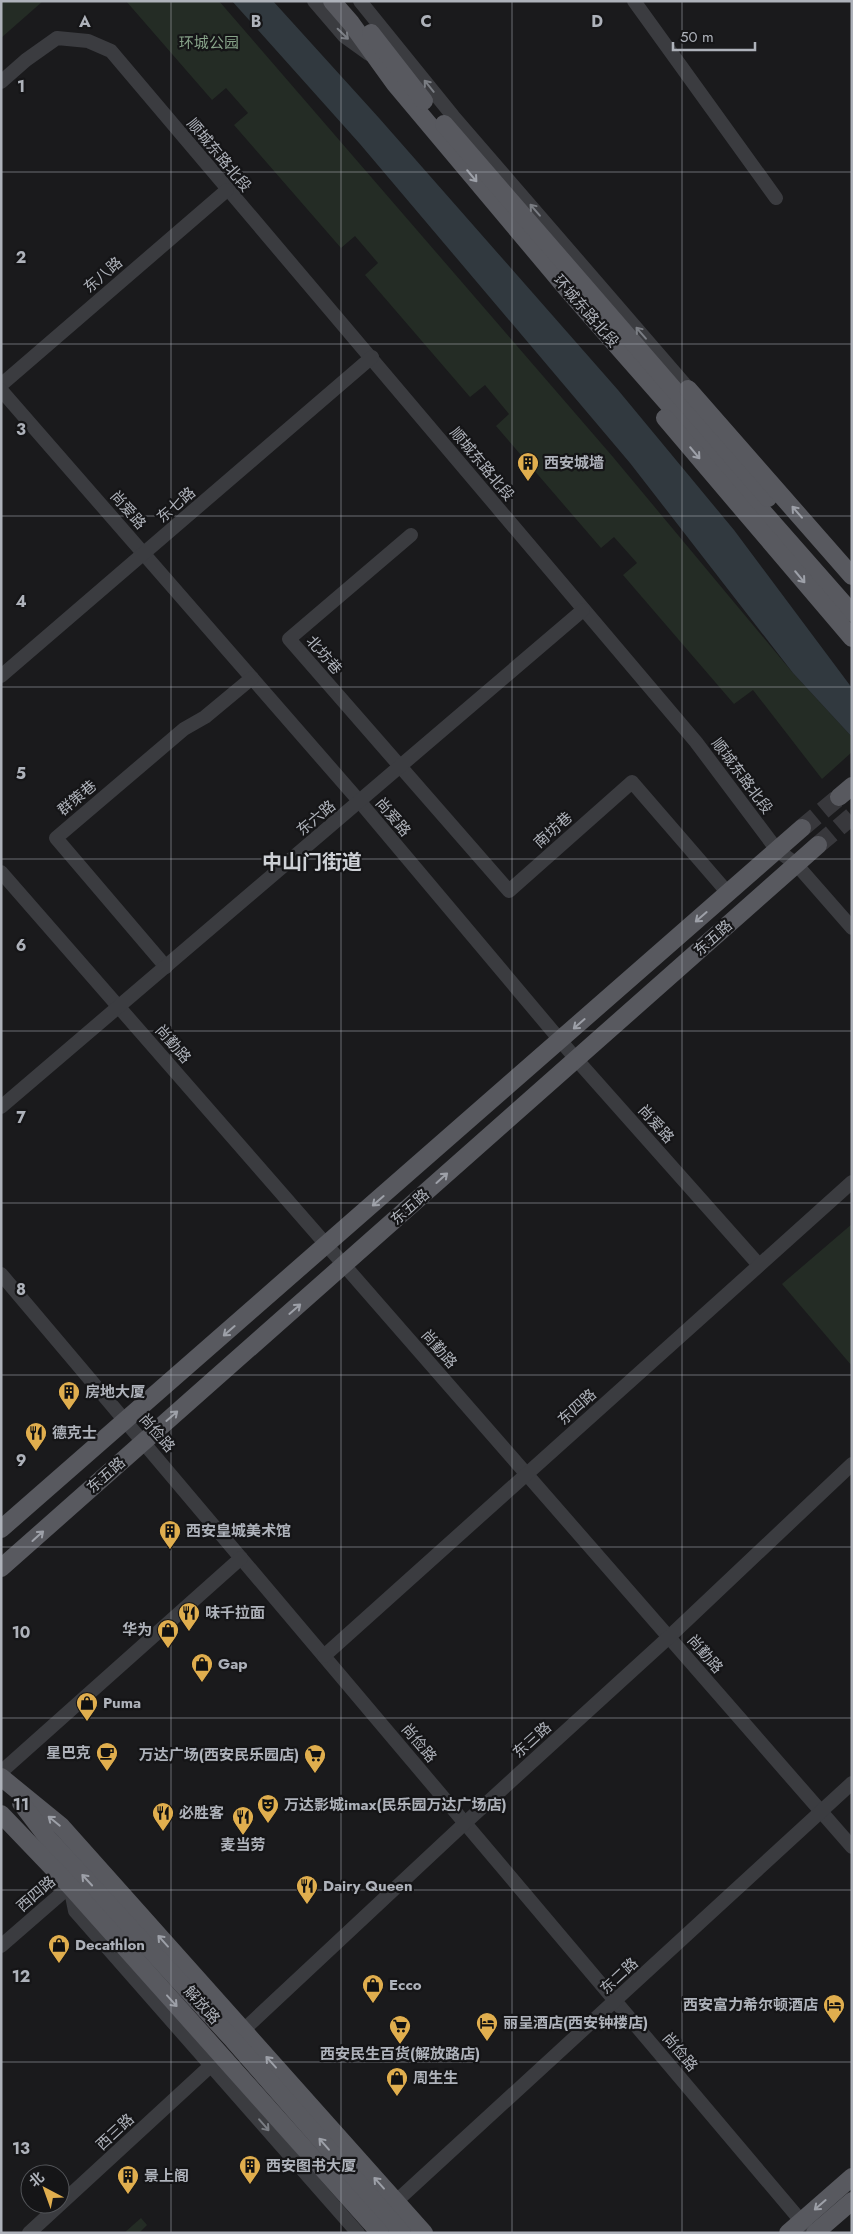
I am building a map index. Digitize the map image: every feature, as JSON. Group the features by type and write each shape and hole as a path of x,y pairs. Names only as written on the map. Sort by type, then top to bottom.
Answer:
{"main road":[{"name":"环城东路北段","path":"332,1 350,23 418,94 852,613"},
{"name":"环城东路北段","path":"346,1 379,52"},
{"name":"环城东路北段","path":"631,351 852,594"},
{"path":"631,351 696,396 851,574"},
{"path":"631,351 664,418 852,638"},
{"name":"东五路","path":"1,1529 802,828"},
{"name":"东五路","path":"1,1568 143,1441 345,1266 818,845"},
{"path":"1,1778 60,1826 238,2035"},
{"name":"解放路","path":"1,1778 48,1837 108,1903 238,2035 374,2222"},
{"name":"解放路","path":"1,1814 70,1886 217,2061 374,2222 402,2233"},
{"path":"107,1879 108,1903"},
{"path":"800,2229 852,2177"},
{"path":"815,2233 852,2201"},
{"path":"374,2222 424,2233"}],"street":[{"path":"314,1 344,36 379,52"},
{"path":"634,1 776,198"},
{"path":"362,3 379,52"},
{"path":"362,3 453,116 696,396"},
{"name":"顺城东路北段","path":"1,82 26,60 57,38 74,38 88,41 111,52 227,190 372,357 696,742 777,850 796,864 852,928"},
{"name":"东八路","path":"1,385 227,190"},
{"name":"东七路","path":"1,676 372,357"},
{"name":"尚爱路","path":"1,390 360,802 576,1059 759,1265"},
{"name":"北坊巷","path":"400,768 289,640 411,535"},
{"name":"东六路","path":"1,1107 583,610"},
{"name":"群策巷","path":"166,967 56,838 184,729 205,717 252,678"},
{"name":"南坊巷","path":"400,768 509,891 632,782 728,893"},
{"name":"尚勤路","path":"1,872 852,1847"},
{"name":"东四路","path":"324,1656 852,1182"},
{"name":"尚俭路","path":"1,1274 616,2001 800,2229"},
{"name":"东三路","path":"238,2035 465,1823 669,1637 852,1464"},
{"path":"1,1772 241,1558"},
{"name":"东二路","path":"374,2222 852,1783"},
{"name":"西四路","path":"1,1946 70,1886"},
{"name":"西三路","path":"29,2233 217,2061"}],"green space":[{"path":"1,1 43,1 1,38"},
{"name":"环城公园","path":"126,1 219,1 613,457 793,673 852,737 852,752 822,779 753,690 734,704 623,575 637,563 614,537 601,548 496,426 509,414 485,385 470,397 365,275 378,263 355,236 341,248 234,125 248,113 226,88 212,100"},
{"path":"852,1224 852,1366 782,1284"},
{"path":"141,2218 147,2225 139,2233 124,2233"}],"shaded area":[{"path":"232,1 273,1 379,118 618,390 734,530 852,688 852,737 793,673 630,463 360,144"}],"tunnel":[{"path":"802,828 839,797"},
{"path":"818,845 852,816"}],"place":[{"name":"西安城墙","path":"528,482"},
{"name":"房地大厦","path":"69,1411"},
{"name":"德克士","path":"36,1452"},
{"name":"西安皇城美术馆","path":"170,1550"},
{"name":"味千拉面","path":"189,1632"},
{"name":"华为","path":"168,1649"},
{"name":"Gap","path":"202,1683"},
{"name":"Puma","path":"87,1722"},
{"name":"星巴克","path":"107,1772"},
{"name":"万达广场(西安民乐园店)","path":"315,1774"},
{"name":"万达影城imax(民乐园万达广场店)","path":"268,1824"},
{"name":"必胜客","path":"163,1832"},
{"name":"麦当劳","path":"243,1836"},
{"name":"Dairy Queen","path":"307,1905"},
{"name":"Decathlon","path":"59,1964"},
{"name":"Ecco","path":"373,2004"},
{"name":"西安富力希尔顿酒店","path":"834,2024"},
{"name":"丽呈酒店(西安钟楼店)","path":"487,2042"},
{"name":"西安民生百货(解放路店)","path":"400,2045"},
{"name":"周生生","path":"397,2097"},
{"name":"西安图书大厦","path":"250,2185"},
{"name":"景上阁","path":"128,2195"}],"district":[{"name":"中山门街道","path":"312,862"}]}
